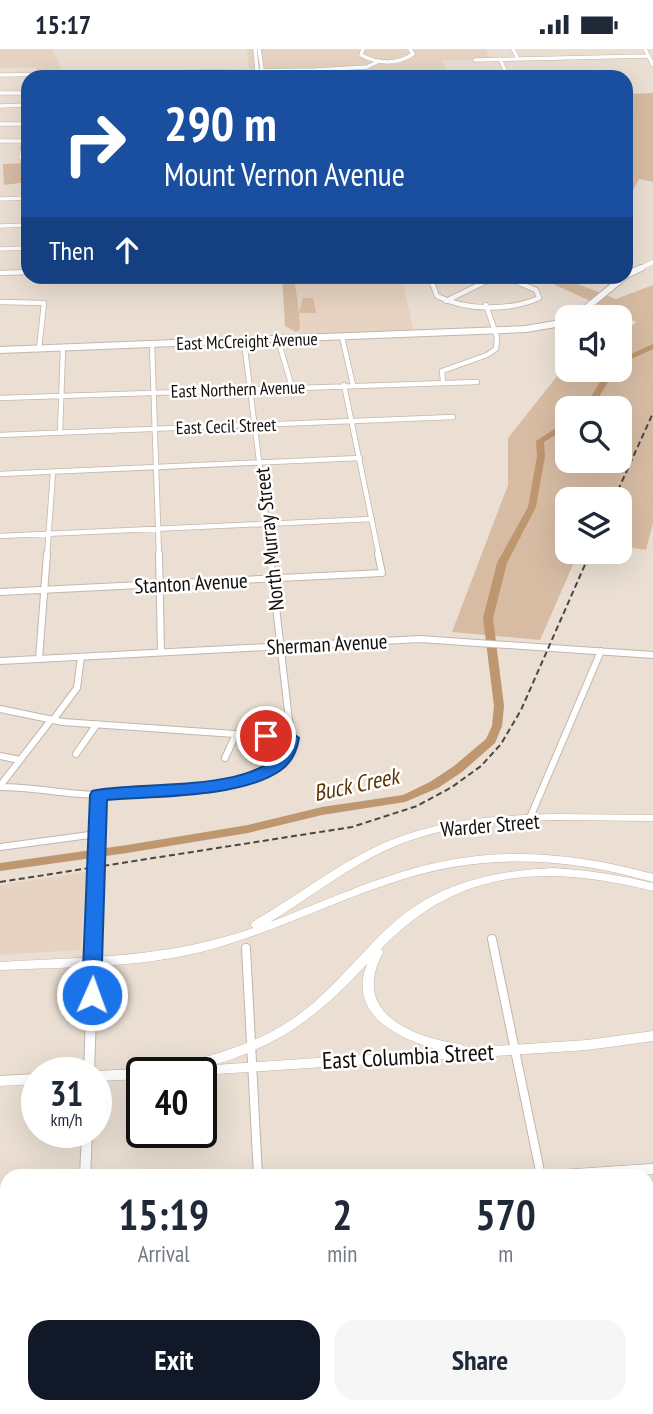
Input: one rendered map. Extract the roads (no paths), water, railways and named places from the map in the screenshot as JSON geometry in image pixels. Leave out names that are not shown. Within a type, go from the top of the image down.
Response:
[{"type":"main road","name":"Warder Street","points":[[230,939],[370,855],[400,840],[448,827],[529,820],[653,818]]},
{"type":"main road","points":[[0,966],[175,954],[230,939],[403,875],[466,860],[546,858],[653,878]]},
{"type":"main road","points":[[217,1057],[252,1047],[279,1034],[309,1013],[407,918],[432,901],[463,887],[533,872],[572,871],[609,876],[653,887]]},
{"type":"main road","points":[[384,941],[373,959],[368,988],[375,1007],[386,1021],[403,1034],[423,1042],[492,1051]]},
{"type":"main road","name":"East Columbia Street","points":[[217,1069],[610,1044],[653,1036]]},
{"type":"main road","points":[[0,1081],[21,1080]]},
{"type":"street","points":[[257,49],[260,69]]},
{"type":"street","points":[[363,49],[361,54],[379,61],[405,59],[413,54],[410,49]]},
{"type":"street","points":[[513,49],[518,59]]},
{"type":"street","points":[[645,49],[653,65]]},
{"type":"street","points":[[475,60],[648,56]]},
{"type":"street","points":[[500,59],[505,70]]},
{"type":"street","points":[[217,70],[322,70],[367,67],[379,61]]},
{"type":"street","points":[[0,75],[21,75]]},
{"type":"street","points":[[0,93],[21,93]]},
{"type":"street","points":[[0,106],[21,105]]},
{"type":"street","points":[[0,124],[21,124]]},
{"type":"street","points":[[0,141],[21,141]]},
{"type":"street","points":[[0,199],[21,198]]},
{"type":"street","points":[[0,226],[21,225]]},
{"type":"street","points":[[0,249],[21,248]]},
{"type":"street","points":[[633,272],[653,263]]},
{"type":"street","points":[[1,274],[21,273]]},
{"type":"street","points":[[432,284],[435,293],[446,301],[461,305],[524,303],[538,298],[536,290],[522,284]]},
{"type":"street","points":[[446,301],[481,284]]},
{"type":"street","points":[[590,305],[615,284]]},
{"type":"street","points":[[0,302],[44,303],[39,349]]},
{"type":"street","points":[[443,381],[442,371],[494,351],[498,342],[486,305]]},
{"type":"street","name":"East McCreight Avenue","points":[[0,350],[494,331],[536,329],[555,325]]},
{"type":"street","points":[[342,337],[353,385]]},
{"type":"street","points":[[278,340],[292,387]]},
{"type":"street","name":"North Murray Street","points":[[244,341],[261,462],[291,738]]},
{"type":"street","points":[[152,345],[158,467],[161,652]]},
{"type":"street","points":[[60,433],[63,348]]},
{"type":"street","name":"East Northern Avenue","points":[[0,398],[477,381]]},
{"type":"street","points":[[0,536],[372,519],[344,385]]},
{"type":"street","name":"East Cecil Street","points":[[0,435],[453,417]]},
{"type":"street","points":[[0,474],[360,458]]},
{"type":"street","points":[[39,659],[53,472]]},
{"type":"street","name":"Stanton Avenue","points":[[0,592],[382,573],[372,519]]},
{"type":"street","name":"Sherman Avenue","points":[[0,661],[410,639],[653,655]]},
{"type":"street","points":[[529,820],[601,651]]},
{"type":"street","points":[[0,787],[77,688],[80,657]]},
{"type":"street","points":[[0,709],[52,720],[97,725],[291,738],[289,751],[271,769],[244,781],[98,795],[28,787],[0,787]]},
{"type":"street","points":[[76,754],[97,725]]},
{"type":"street","points":[[225,758],[236,734]]},
{"type":"street","points":[[0,756],[20,760]]},
{"type":"street","points":[[90,1057],[98,795]]},
{"type":"street","points":[[0,846],[97,836]]},
{"type":"street","points":[[492,939],[541,1169]]},
{"type":"street","points":[[246,949],[258,1169]]},
{"type":"street","points":[[85,1169],[86,1148]]},
{"type":"waterway","name":"Buck Creek","points":[[632,356],[653,346]]},
{"type":"waterway","name":"Buck Creek","points":[[595,396],[604,382]]},
{"type":"waterway","name":"Buck Creek","points":[[0,867],[248,829],[322,811],[405,798],[434,785],[458,769],[491,741],[497,726],[499,706],[488,618],[502,563],[532,507],[541,456],[540,441],[555,432]]},
{"type":"railway","points":[[619,487],[653,413]]},
{"type":"railway","points":[[0,882],[352,827],[417,806],[452,787],[481,766],[501,744],[521,710],[585,564]]}]
